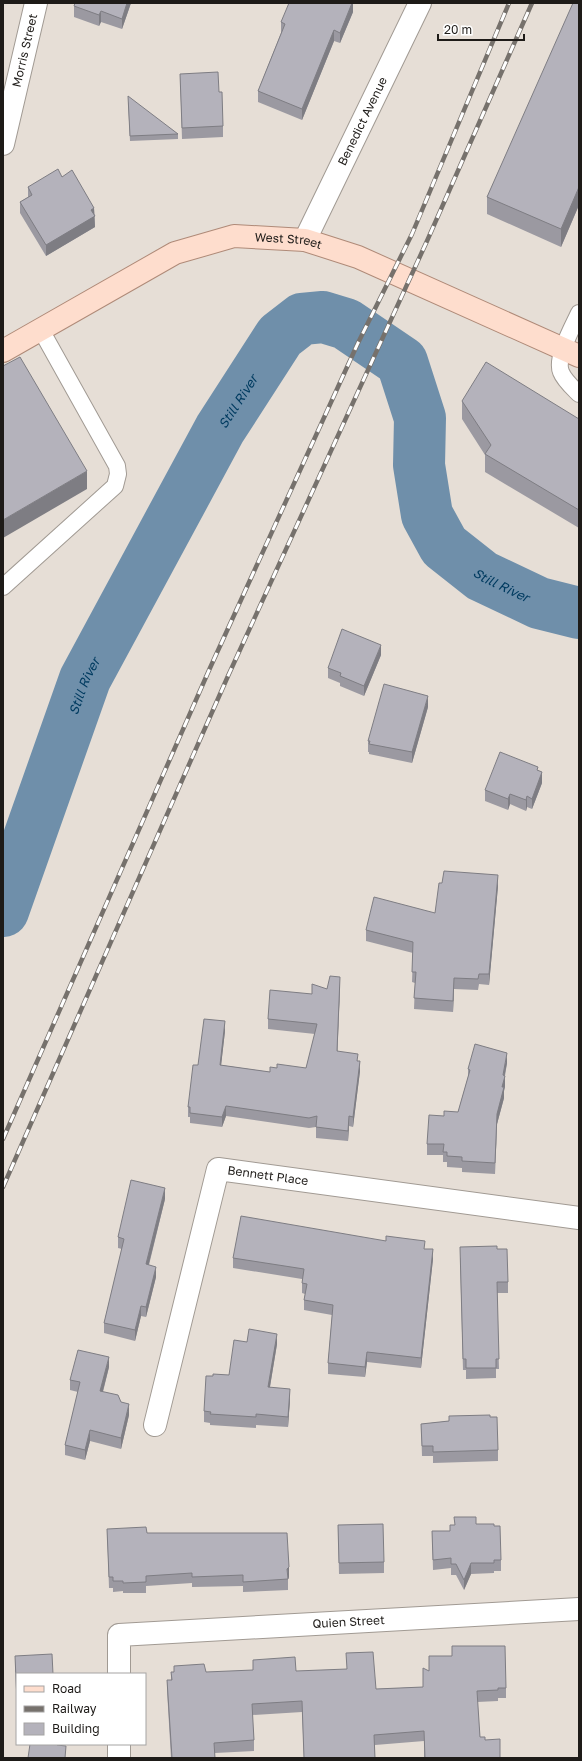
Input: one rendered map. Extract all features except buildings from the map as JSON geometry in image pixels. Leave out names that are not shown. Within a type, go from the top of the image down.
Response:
[{"type":"main road","name":"West Street","points":[[3,351],[175,253],[234,236],[305,240],[358,257],[571,353]]},
{"type":"street","name":"Morris Street","points":[[3,144],[36,3]]},
{"type":"street","name":"Benedict Avenue","points":[[305,240],[420,3]]},
{"type":"street","name":"Bennett Place","points":[[155,1425],[218,1169],[579,1218]]},
{"type":"street","name":"Quien Street","points":[[119,1673],[119,1635],[579,1609]]},
{"type":"street","points":[[119,1745],[119,1758]]},
{"type":"lane","points":[[579,313],[571,353],[559,366],[561,374],[579,394]]},
{"type":"lane","points":[[3,587],[115,486],[118,474],[118,466],[41,330]]},
{"type":"waterway","name":"Still River","points":[[3,911],[85,679],[220,429],[280,336],[302,319],[323,317],[346,324],[402,362],[420,418],[419,465],[427,515],[444,546],[482,576],[539,603],[579,613]]},
{"type":"railway","points":[[3,1139],[210,668],[358,343],[412,234],[509,3]]},
{"type":"railway","points":[[3,1187],[228,676],[427,241],[532,3]]}]
